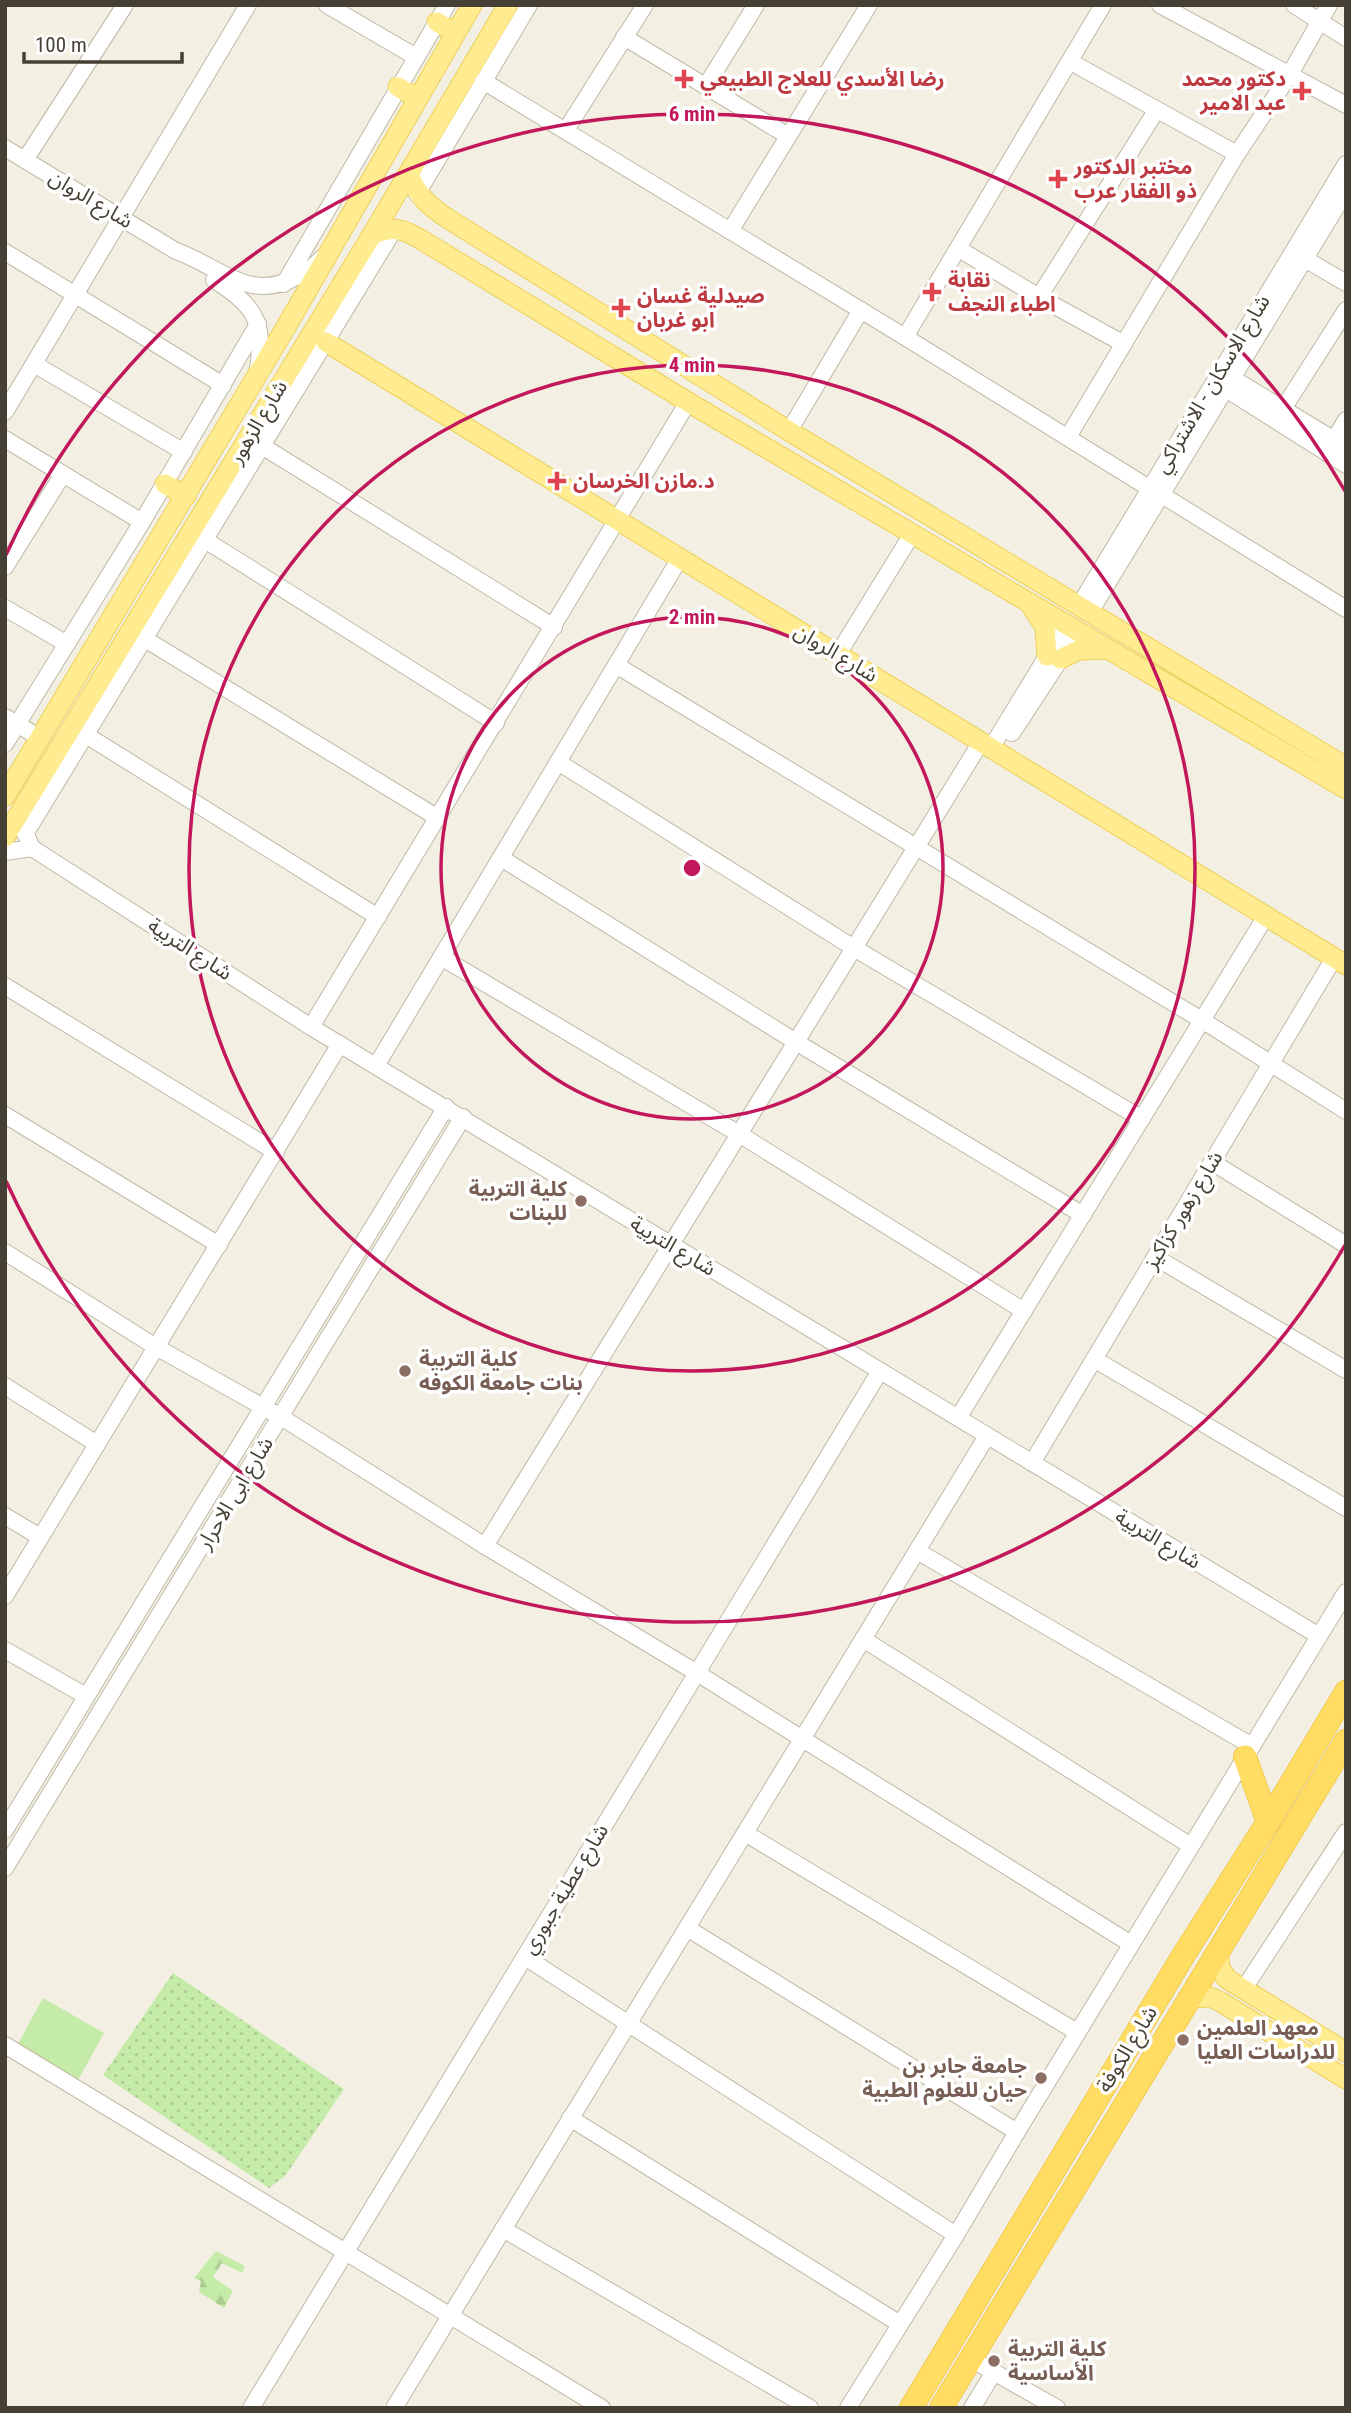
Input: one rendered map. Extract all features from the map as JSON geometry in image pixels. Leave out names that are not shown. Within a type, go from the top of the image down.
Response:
[{"type":"highway","name":"شارع الكوفة","points":[[911,2408],[1346,1692]]},
{"type":"highway","name":"شارع الكوفة","points":[[941,2408],[1346,1741]]},
{"type":"highway","points":[[1249,1752],[1268,1822]]},
{"type":"highway","points":[[1160,1995],[1170,1988],[1176,1988],[1182,1991],[1188,2000]]},
{"type":"main road","name":"شارع الزهور","points":[[5,796],[258,375],[471,5]]},
{"type":"main road","name":"شارع الزهور","points":[[17,844],[20,813],[124,641],[279,403],[372,235],[508,5]]},
{"type":"main road","points":[[437,22],[455,33]]},
{"type":"main road","points":[[398,87],[417,98]]},
{"type":"main road","points":[[409,174],[417,194],[427,205],[490,245],[789,432],[1346,767]]},
{"type":"main road","points":[[372,235],[385,229],[396,228],[417,237],[688,402],[1346,789]]},
{"type":"main road","points":[[475,271],[490,245]]},
{"type":"main road","name":"شارع الروان","points":[[326,342],[1340,961]]},
{"type":"main road","points":[[165,484],[186,495]]},
{"type":"main road","points":[[979,574],[991,554]]},
{"type":"main road","points":[[1029,604],[1045,627],[1048,646],[1054,657],[1089,648],[1109,649]]},
{"type":"main road","points":[[104,632],[112,641],[124,641]]},
{"type":"main road","points":[[86,663],[98,662],[106,671]]},
{"type":"main road","points":[[1218,1950],[1220,1968],[1227,1979],[1346,2052]]},
{"type":"main road","points":[[1232,2009],[1243,1990]]},
{"type":"main road","points":[[1188,2000],[1199,1996],[1210,1997],[1346,2079]]},
{"type":"street","points":[[25,160],[125,5]]},
{"type":"street","points":[[5,412],[248,5]]},
{"type":"street","points":[[327,5],[416,57]]},
{"type":"street","points":[[284,284],[447,5]]},
{"type":"street","points":[[417,194],[529,5]]},
{"type":"street","points":[[566,131],[645,5]]},
{"type":"street","points":[[706,86],[756,5]]},
{"type":"street","points":[[730,231],[869,5]]},
{"type":"street","points":[[905,337],[1103,5]]},
{"type":"street","points":[[1160,5],[1346,105]]},
{"type":"street","points":[[1294,5],[1346,38]]},
{"type":"street","points":[[1068,437],[1237,154],[1290,74],[1329,5]]},
{"type":"street","points":[[624,37],[788,135]]},
{"type":"street","points":[[1071,62],[1237,154]]},
{"type":"street","points":[[483,81],[862,310],[1346,609]]},
{"type":"street","points":[[1039,297],[1156,111]]},
{"type":"street","name":"شارع الروان","points":[[5,148],[176,251],[243,284],[264,287],[284,284]]},
{"type":"street","name":"شارع الاسكان - الاشتراكي","points":[[1084,609],[1192,431],[1346,164]]},
{"type":"street","name":"شارع الاسكان - الاشتراكي","points":[[1192,431],[1229,383],[1346,191]]},
{"type":"street","points":[[5,867],[262,446],[279,403],[326,342],[396,228]]},
{"type":"street","points":[[959,249],[1124,344]]},
{"type":"street","name":"شارع الروان","points":[[176,251],[198,271],[242,299],[258,324]]},
{"type":"street","points":[[284,284],[306,272],[328,251]]},
{"type":"street","points":[[5,252],[223,385]]},
{"type":"street","points":[[1305,259],[1346,283]]},
{"type":"street","points":[[789,432],[862,310]]},
{"type":"street","points":[[1283,409],[1346,310]]},
{"type":"street","points":[[258,324],[262,348],[258,375]]},
{"type":"street","points":[[5,744],[11,721],[67,644],[165,484],[258,324]]},
{"type":"street","points":[[34,364],[184,452]]},
{"type":"street","points":[[1229,383],[1283,409],[1340,444],[1346,420]]},
{"type":"street","points":[[1229,383],[1346,465]]},
{"type":"street","points":[[311,1027],[688,402]]},
{"type":"street","points":[[5,439],[142,522]]},
{"type":"street","points":[[262,446],[554,627]]},
{"type":"street","points":[[5,567],[62,474]]},
{"type":"street","points":[[838,654],[912,534]]},
{"type":"street","points":[[205,540],[495,723]]},
{"type":"street","points":[[376,1066],[680,558]]},
{"type":"street","points":[[5,608],[67,644]]},
{"type":"street","points":[[485,1546],[916,847],[1072,629]]},
{"type":"street","points":[[145,639],[438,818]]},
{"type":"street","points":[[616,665],[1346,1111]]},
{"type":"street","points":[[11,721],[40,738]]},
{"type":"street","points":[[86,735],[378,917]]},
{"type":"street","points":[[558,762],[854,948],[1142,1119]]},
{"type":"street","name":"شارع التربية","points":[[17,844],[311,1027],[1319,1636]]},
{"type":"street","points":[[501,858],[796,1042],[1083,1215]]},
{"type":"street","points":[[958,1418],[1266,916]]},
{"type":"street","points":[[441,957],[739,1135],[1024,1311]]},
{"type":"street","name":"شارع زهور كزاكيز","points":[[1032,1463],[1212,1162],[1340,961]]},
{"type":"street","points":[[5,986],[276,1152]]},
{"type":"street","points":[[5,1596],[340,1044]]},
{"type":"street","name":"شارع ابی الاحرار","points":[[5,1829],[446,1107]]},
{"type":"street","points":[[5,1115],[219,1245]]},
{"type":"street","name":"شارع ابی الاحرار","points":[[5,1868],[463,1117]]},
{"type":"street","points":[[1212,1162],[1346,1245]]},
{"type":"street","points":[[5,1252],[156,1347],[263,1407],[485,1546],[697,1673],[1132,1944]]},
{"type":"street","points":[[1155,1257],[1346,1370]]},
{"type":"street","points":[[1094,1359],[1346,1507]]},
{"type":"street","name":"شارع عطية جبوري","points":[[251,2408],[880,1371]]},
{"type":"street","points":[[5,1386],[97,1444]]},
{"type":"street","points":[[394,2408],[987,1436]]},
{"type":"street","points":[[5,1516],[40,1537]]},
{"type":"street","points":[[917,1551],[1249,1752]]},
{"type":"street","points":[[848,2408],[1346,1592]]},
{"type":"street","points":[[863,1639],[1191,1846]]},
{"type":"street","points":[[5,1650],[86,1696]]},
{"type":"street","points":[[1243,1990],[1346,1832]]},
{"type":"street","points":[[745,1833],[1077,2032]]},
{"type":"street","points":[[687,1928],[1017,2132]]},
{"type":"street","points":[[524,1957],[956,2235]]},
{"type":"street","points":[[5,2046],[602,2408]]},
{"type":"street","points":[[570,2118],[900,2324]]},
{"type":"street","points":[[503,2229],[810,2408]]},
{"type":"street","points":[[971,2359],[1057,2408]]},
{"type":"street","points":[[972,2408],[994,2372]]},
{"type":"green space","points":[[173,1973],[344,2089],[285,2176],[269,2188],[103,2075]]},
{"type":"green space","points":[[43,1998],[104,2033],[78,2080],[18,2044]]},
{"type":"green space","points":[[216,2251],[245,2266],[242,2273],[222,2263],[213,2277],[233,2291],[224,2308],[199,2292],[201,2281],[194,2278]]},
{"type":"place","name":"رضا الأسدي للعلاج الطبيعي","points":[[684,79]]},
{"type":"place","name":"دكتور محمد عبد الامير","points":[[1302,91]]},
{"type":"place","name":"مختبر الدكتور ذو الفقار عرب","points":[[1058,179]]},
{"type":"place","name":"نقابة اطباء النجف","points":[[932,292]]},
{"type":"place","name":"صيدلية غسان ابو غربان","points":[[621,308]]},
{"type":"place","name":"د.مازن الخرسان","points":[[557,481]]},
{"type":"place","name":"كلية التربية للبنات","points":[[581,1201]]},
{"type":"place","name":"كلية التربية بنات جامعة الكوفه","points":[[405,1371]]},
{"type":"place","name":"معهد العلمين للدراسات العليا","points":[[1183,2040]]},
{"type":"place","name":"جامعة جابر بن حيان للعلوم الطبية","points":[[1041,2078]]},
{"type":"place","name":"كلية التربية الأساسية","points":[[994,2361]]}]
